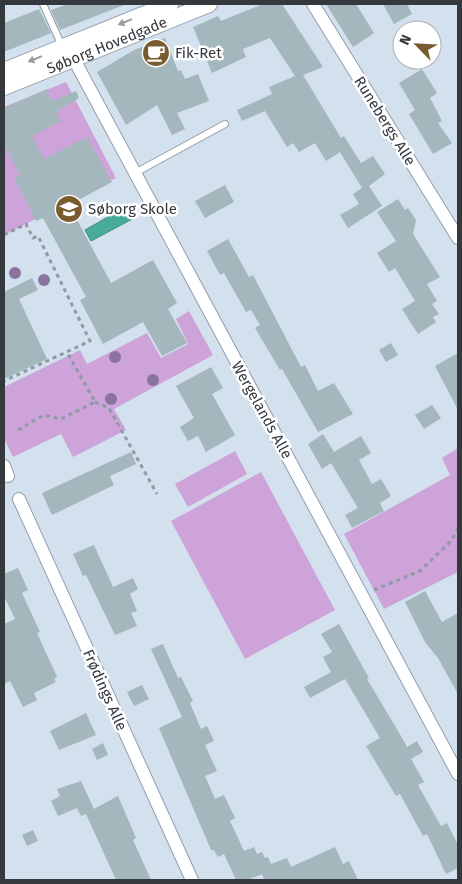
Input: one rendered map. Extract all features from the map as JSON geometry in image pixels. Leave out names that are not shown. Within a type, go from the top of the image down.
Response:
[{"type":"street","name":"Søborg Hovedgade","points":[[4,87],[67,51],[170,4]]},
{"type":"street","name":"Søborg Hovedgade","points":[[4,71],[209,4]]},
{"type":"street","name":"Runebergs Alle","points":[[313,4],[458,238]]},
{"type":"street","name":"Wergelands Alle","points":[[67,51],[458,774]]},
{"type":"street","name":"Frødings Alle","points":[[19,499],[192,880]]},
{"type":"lane","points":[[43,4],[67,51]]},
{"type":"lane","points":[[134,174],[225,124]]},
{"type":"path","points":[[4,235],[26,224],[34,238],[38,236],[90,341],[4,381]]},
{"type":"path","points":[[67,352],[95,402],[109,408],[157,494]]},
{"type":"path","points":[[18,430],[44,415],[61,419],[95,402]]},
{"type":"path","points":[[362,594],[420,571],[451,541],[458,529]]},
{"type":"shaded area","points":[[66,82],[116,178],[4,235],[4,107]]},
{"type":"shaded area","points":[[129,205],[136,217],[91,241],[85,230]]},
{"type":"shaded area","points":[[189,311],[213,355],[114,409],[126,430],[73,457],[61,434],[13,457],[4,438],[4,387],[80,350],[87,364],[147,333],[161,358],[188,344],[176,319]]},
{"type":"shaded area","points":[[458,448],[458,572],[384,609],[344,534],[450,475],[442,458]]},
{"type":"shaded area","points":[[235,451],[247,474],[188,507],[175,484]]},
{"type":"shaded area","points":[[261,472],[335,610],[245,659],[171,521]]},
{"type":"building","points":[[68,4],[124,5],[60,30],[51,10]]},
{"type":"building","points":[[263,4],[282,4],[323,67],[303,75],[341,138],[344,136],[361,163],[373,156],[385,174],[369,186],[382,206],[348,228],[340,215],[359,204],[353,194],[362,188],[340,152],[326,161],[315,143],[299,152],[293,143],[287,147],[265,111],[242,121],[237,110],[272,94],[269,87],[295,76],[270,38],[243,49],[246,57],[212,73],[193,27],[218,16],[221,21]]},
{"type":"building","points":[[326,4],[356,4],[374,33],[353,47]]},
{"type":"building","points":[[383,4],[407,4],[412,14],[401,20],[392,20]]},
{"type":"building","points":[[39,9],[51,33],[4,52],[4,23]]},
{"type":"building","points":[[165,38],[178,71],[181,70],[185,79],[198,74],[209,101],[177,113],[185,129],[172,135],[157,105],[126,125],[97,72],[134,50]]},
{"type":"building","points":[[423,70],[437,93],[430,98],[442,121],[438,123],[452,143],[433,154],[409,114],[415,110],[399,83]]},
{"type":"building","points":[[47,89],[52,101],[76,91],[79,98],[56,112],[61,121],[32,136],[44,159],[87,137],[112,182],[69,205],[111,283],[153,260],[177,303],[168,309],[187,343],[162,356],[143,322],[103,344],[80,300],[86,297],[43,218],[36,221],[14,178],[20,175],[4,144],[4,108]]},
{"type":"building","points":[[225,185],[234,202],[205,218],[195,201]]},
{"type":"building","points":[[398,199],[405,210],[408,208],[416,220],[413,234],[440,277],[427,284],[437,301],[432,304],[439,314],[433,317],[436,322],[418,334],[402,309],[415,301],[395,268],[389,272],[377,253],[396,241],[377,212]]},
{"type":"building","points":[[228,239],[249,277],[253,275],[301,367],[305,365],[318,391],[334,383],[353,414],[318,432],[282,369],[280,370],[255,328],[260,325],[251,310],[246,312],[224,273],[220,275],[207,251]]},
{"type":"building","points":[[32,278],[38,290],[19,299],[47,359],[4,379],[4,292]]},
{"type":"building","points":[[391,343],[398,355],[386,362],[379,350]]},
{"type":"building","points":[[458,353],[458,410],[435,366]]},
{"type":"building","points":[[211,367],[223,388],[212,394],[235,435],[206,452],[198,436],[188,441],[180,427],[194,418],[176,386]]},
{"type":"building","points":[[432,405],[441,418],[424,429],[415,415]]},
{"type":"building","points":[[323,434],[334,452],[361,436],[371,453],[359,460],[372,484],[381,479],[391,496],[380,503],[384,511],[352,528],[345,515],[358,508],[331,463],[322,469],[308,444]]},
{"type":"building","points":[[131,452],[136,464],[110,476],[114,485],[52,515],[42,493]]},
{"type":"building","points":[[94,545],[113,587],[133,578],[138,589],[130,594],[137,611],[131,613],[137,626],[115,635],[86,575],[83,576],[73,554]]},
{"type":"building","points":[[18,568],[28,590],[22,593],[40,632],[37,633],[57,677],[54,679],[56,682],[34,693],[37,700],[23,707],[10,681],[4,684],[4,624],[15,619],[4,596],[4,574]]},
{"type":"building","points":[[425,591],[442,622],[458,613],[458,694],[438,658],[425,642],[405,602]]},
{"type":"building","points":[[339,624],[369,678],[367,679],[407,747],[417,741],[423,752],[411,759],[424,782],[418,785],[441,826],[447,823],[458,845],[458,868],[446,874],[427,834],[423,836],[400,794],[396,796],[366,746],[380,738],[345,679],[310,698],[304,687],[331,672],[323,657],[332,652],[321,634]]},
{"type":"building","points":[[163,644],[178,678],[181,677],[193,701],[190,703],[201,729],[207,726],[214,741],[205,745],[217,771],[205,776],[215,799],[224,795],[235,818],[230,821],[244,851],[254,847],[257,854],[262,852],[265,858],[268,857],[271,864],[287,858],[291,867],[335,847],[343,864],[349,861],[358,880],[262,880],[264,879],[262,874],[248,880],[236,880],[224,854],[218,857],[214,850],[211,850],[159,728],[182,717],[151,649]]},
{"type":"building","points":[[142,685],[149,699],[134,706],[127,692]]},
{"type":"building","points":[[86,713],[96,735],[59,750],[50,731]]},
{"type":"building","points":[[103,743],[108,755],[97,760],[92,749]]},
{"type":"building","points":[[81,781],[94,809],[118,796],[136,838],[133,840],[151,880],[116,880],[86,814],[81,816],[77,808],[58,816],[51,801],[60,796],[57,789]]},
{"type":"building","points":[[33,830],[38,841],[27,846],[22,835]]},
{"type":"place","name":"Fik-Ret","points":[[156,53]]},
{"type":"place","name":"Søborg Skole","points":[[69,209]]}]
